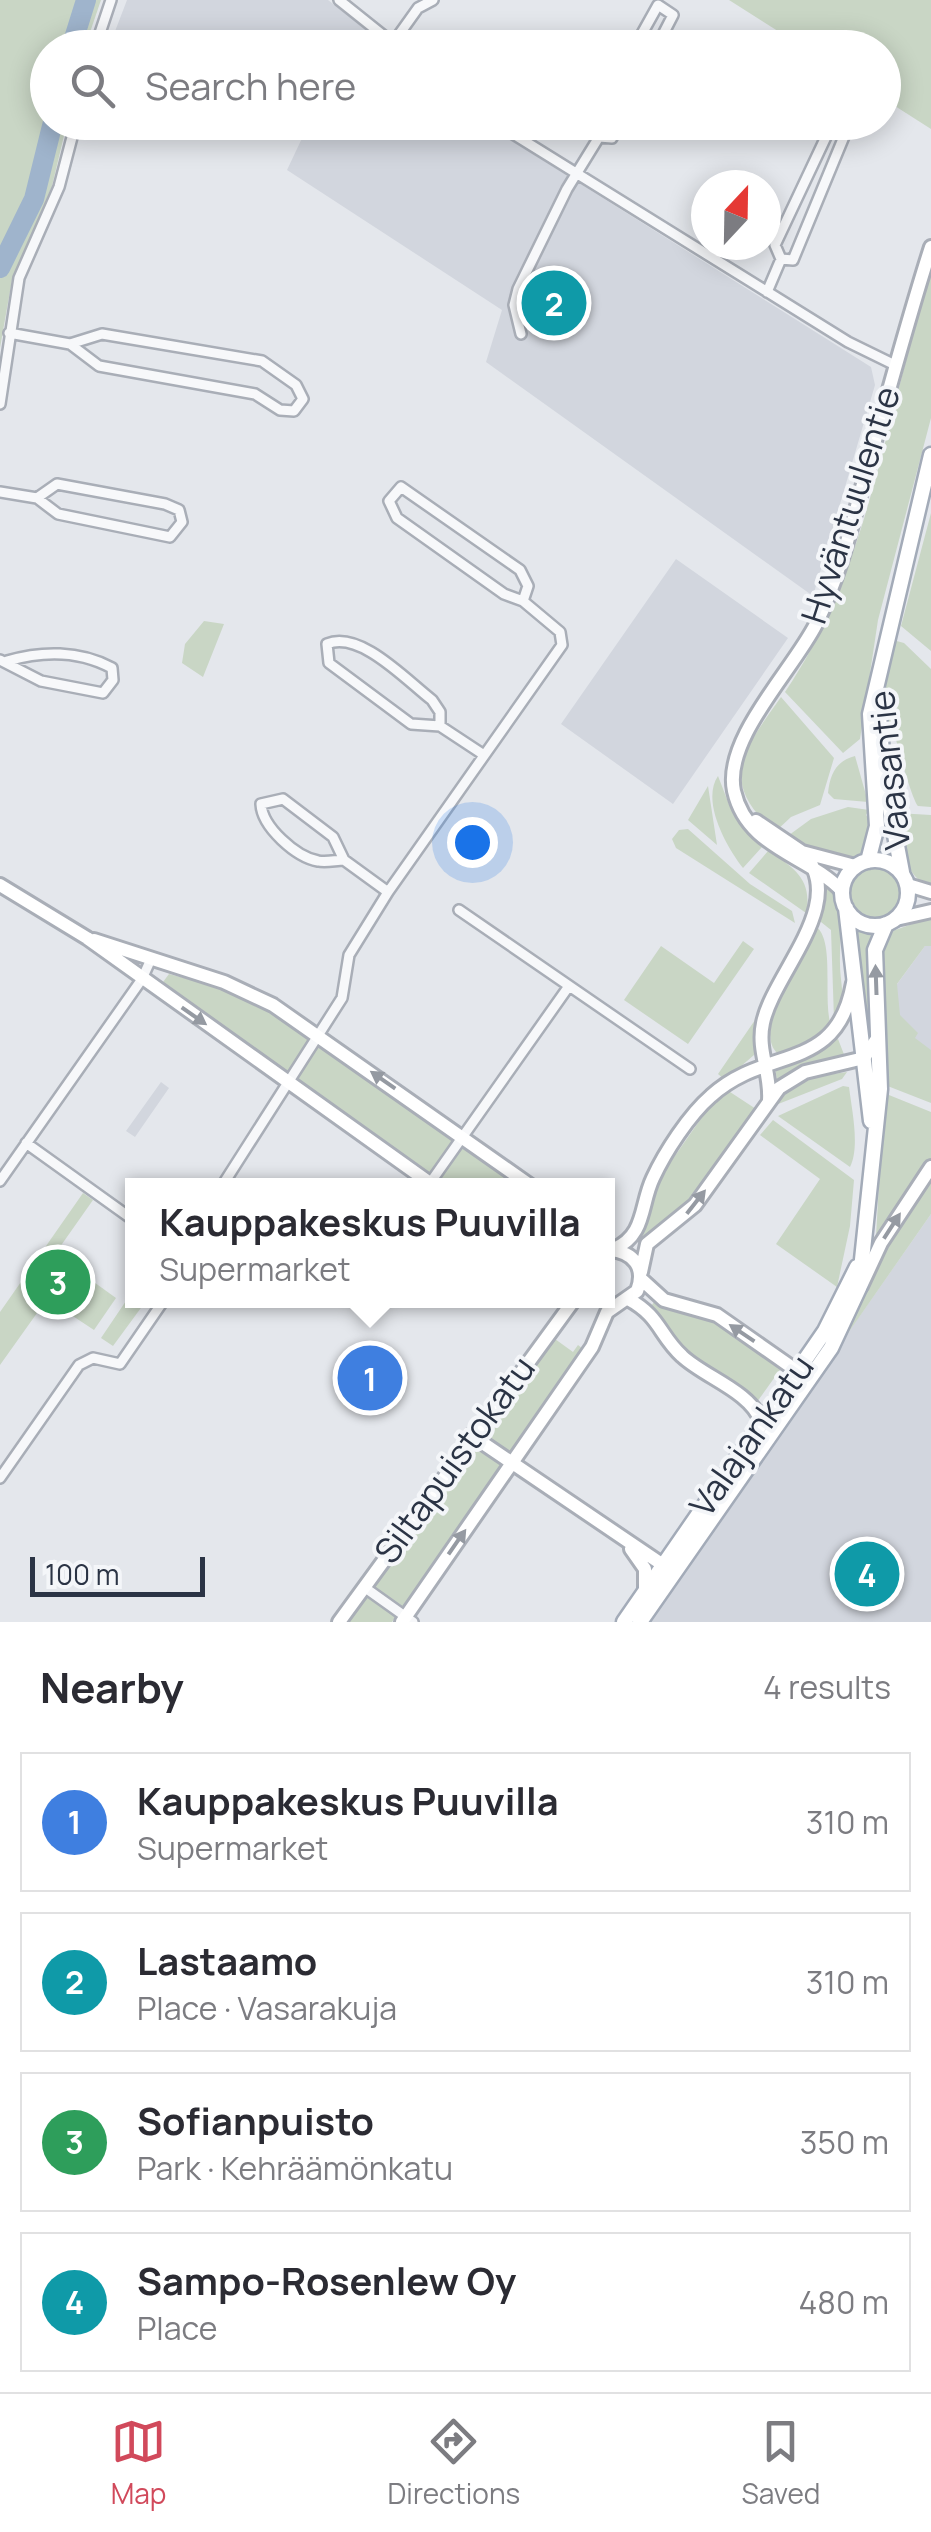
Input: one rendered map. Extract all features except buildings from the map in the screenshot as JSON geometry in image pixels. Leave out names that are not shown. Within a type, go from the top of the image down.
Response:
[{"type":"main road","name":"Vaasantie","points":[[861,864],[877,826],[870,714],[931,455]]},
{"type":"main road","name":"Vaasantie","points":[[880,666],[884,776],[905,879]]},
{"type":"main road","points":[[886,862],[905,879],[907,903],[891,922],[863,924],[846,908],[842,890],[861,864],[886,862]]},
{"type":"main road","name":"Valajankatu","points":[[846,908],[874,1146]]},
{"type":"main road","name":"Valajankatu","points":[[624,1622],[653,1593],[795,1400],[830,1348],[859,1288],[880,1089],[874,950],[891,922]]},
{"type":"main road","name":"Valajankatu","points":[[640,1622],[663,1565],[847,1292],[866,1242]]},
{"type":"street","points":[[102,30],[111,0]]},
{"type":"street","points":[[339,0],[377,30]]},
{"type":"street","points":[[404,30],[417,4],[433,0]]},
{"type":"street","points":[[644,30],[658,5],[673,15],[665,30]]},
{"type":"street","points":[[0,404],[19,278],[59,187],[71,140]]},
{"type":"street","points":[[523,140],[766,292],[895,365]]},
{"type":"street","points":[[521,334],[514,306],[518,289],[567,188],[580,175],[598,140]]},
{"type":"street","points":[[781,232],[825,140]]},
{"type":"street","points":[[781,259],[793,260],[843,140]]},
{"type":"street","name":"Hyväntuulentie","points":[[861,864],[798,857],[740,806],[733,774],[736,756],[824,609],[931,247]]},
{"type":"street","points":[[766,292],[781,260]]},
{"type":"street","points":[[9,333],[70,344],[99,366],[254,394],[280,410],[294,412],[303,399],[296,386],[262,361],[102,334],[70,344]]},
{"type":"street","points":[[0,492],[37,498],[58,514],[170,537],[182,522],[178,510],[166,504],[58,484],[37,498]]},
{"type":"street","points":[[227,1178],[342,998],[349,955],[388,892],[562,645],[560,632],[523,600],[504,594],[397,518],[389,501],[401,487],[520,570],[528,586],[523,600]]},
{"type":"street","points":[[440,726],[440,712],[432,700],[356,644],[340,639],[327,644],[328,663],[411,724],[440,726],[484,754]]},
{"type":"street","points":[[42,651],[101,662],[112,668],[114,680],[103,693],[88,692],[41,681],[4,660],[42,651]]},
{"type":"street","points":[[344,860],[316,861],[278,836],[262,816],[261,804],[283,799],[314,820],[333,838],[344,860],[388,892]]},
{"type":"street","points":[[798,857],[842,890]]},
{"type":"street","points":[[798,857],[812,888],[814,906]]},
{"type":"street","points":[[769,1100],[761,1046],[765,1015],[814,906],[817,872]]},
{"type":"street","points":[[905,879],[931,892]]},
{"type":"street","points":[[0,885],[87,938],[423,1178]]},
{"type":"street","points":[[459,910],[690,1069]]},
{"type":"street","points":[[891,922],[931,911]]},
{"type":"street","points":[[87,938],[240,988],[320,1036],[521,1178]]},
{"type":"street","points":[[0,1181],[142,979],[151,959]]},
{"type":"street","points":[[615,1247],[635,1235],[653,1176],[703,1104],[725,1085],[824,1042],[837,1032],[848,1009],[853,981]]},
{"type":"street","points":[[436,1178],[569,986]]},
{"type":"street","points":[[641,1277],[646,1244],[695,1205],[769,1100],[792,1078],[864,1058],[878,1038]]},
{"type":"street","points":[[26,1144],[125,1213]]},
{"type":"street","points":[[859,1288],[880,1242],[931,1167]]},
{"type":"street","points":[[615,1252],[629,1255],[641,1277],[664,1300],[716,1315],[797,1370],[795,1400]]},
{"type":"street","name":"Siltapuistokatu","points":[[615,1307],[626,1300],[641,1277]]},
{"type":"street","points":[[615,1300],[626,1300],[654,1316],[680,1355],[744,1400],[761,1421]]},
{"type":"street","points":[[0,1478],[79,1365],[93,1358],[120,1364],[158,1308]]},
{"type":"street","name":"Siltapuistokatu","points":[[339,1622],[568,1308]]},
{"type":"street","name":"Siltapuistokatu","points":[[407,1620],[592,1348],[608,1312],[614,1308]]},
{"type":"street","points":[[472,1435],[663,1565]]},
{"type":"street","points":[[622,1540],[645,1569],[653,1593]]},
{"type":"street","points":[[364,1587],[407,1620]]},
{"type":"shaded area","points":[[127,0],[328,0],[367,30],[116,30]]},
{"type":"shaded area","points":[[301,140],[511,140],[691,254],[691,260],[701,260],[871,367],[875,385],[813,596],[486,362],[502,310],[287,170]]},
{"type":"shaded area","points":[[676,559],[788,638],[673,804],[561,724]]},
{"type":"shaded area","points":[[925,946],[931,946],[931,1090],[900,1068],[892,991]]},
{"type":"shaded area","points":[[161,1082],[169,1088],[135,1137],[126,1131]]},
{"type":"shaded area","points":[[931,1214],[931,1622],[646,1622]]},
{"type":"green space","points":[[0,0],[101,0],[91,30],[30,30],[30,140],[63,140],[52,186],[12,280],[0,348]]},
{"type":"green space","points":[[729,0],[931,0],[931,129],[901,110],[901,30],[776,30]]},
{"type":"green space","points":[[931,272],[931,418],[878,620],[860,739],[843,753],[785,692],[814,644],[857,542]]},
{"type":"green space","points":[[931,513],[931,651],[901,626]]},
{"type":"green space","points":[[204,621],[224,624],[203,677],[182,663],[185,644]]},
{"type":"green space","points":[[893,640],[904,643],[931,669],[931,807],[918,806],[915,801],[893,724],[889,724],[885,685]]},
{"type":"green space","points":[[781,697],[834,758],[820,805],[791,817],[775,832],[746,797],[741,781],[747,750]]},
{"type":"green space","points":[[855,756],[868,802],[834,799],[828,793],[832,774],[843,761]]},
{"type":"green space","points":[[718,776],[730,807],[762,847],[743,868],[723,836],[714,810],[713,786]]},
{"type":"green space","points":[[708,786],[717,845],[688,820]]},
{"type":"green space","points":[[848,807],[869,810],[866,815],[872,826],[863,850],[855,857],[833,858],[785,838],[811,819]]},
{"type":"green space","points":[[897,813],[931,815],[931,888],[915,876],[904,859],[899,838],[902,818]]},
{"type":"green space","points":[[688,829],[750,884],[792,911],[795,923],[676,848],[672,839],[679,830]]},
{"type":"green space","points":[[768,851],[804,883],[806,913],[749,873]]},
{"type":"green space","points":[[875,867],[893,875],[901,893],[893,911],[875,919],[857,911],[849,893],[857,875]]},
{"type":"green space","points":[[821,880],[830,888],[839,907],[842,999],[834,1019],[831,930],[816,918]]},
{"type":"green space","points":[[931,917],[931,946],[925,946],[897,984],[900,1015],[918,1033],[915,1038],[931,1050],[931,1103],[885,1085],[879,962],[890,932]]},
{"type":"green space","points":[[814,925],[825,943],[832,1029],[813,1041],[777,1053],[771,1042],[775,1010]]},
{"type":"green space","points":[[853,925],[873,932],[869,951],[872,1031],[866,1043]]},
{"type":"green space","points":[[743,941],[754,949],[688,1044],[624,1000],[661,946],[714,983]]},
{"type":"green space","points":[[169,974],[233,991],[271,1010],[512,1178],[436,1178],[172,994],[163,982]]},
{"type":"green space","points":[[755,1020],[754,1055],[725,1080],[718,1074]]},
{"type":"green space","points":[[838,1039],[845,1057],[801,1068],[777,1082],[775,1065]]},
{"type":"green space","points":[[847,1072],[842,1079],[768,1108],[804,1078]]},
{"type":"green space","points":[[843,1086],[849,1087],[854,1128],[850,1167],[778,1116]]},
{"type":"green space","points":[[727,1090],[756,1109],[688,1200],[644,1238],[640,1235],[656,1183],[709,1107]]},
{"type":"green space","points":[[884,1093],[931,1112],[931,1160],[876,1237]]},
{"type":"green space","points":[[773,1120],[854,1180],[850,1226],[837,1287],[776,1244],[820,1179],[760,1135]]},
{"type":"green space","points":[[931,1181],[931,1214],[837,1349],[883,1246]]},
{"type":"green space","points":[[83,1193],[93,1200],[55,1254],[116,1298],[94,1330],[47,1299],[0,1365],[0,1312]]},
{"type":"green space","points":[[655,1301],[716,1321],[782,1367],[757,1402],[689,1355],[651,1306]]},
{"type":"green space","points":[[125,1302],[125,1308],[141,1308],[113,1346],[101,1338]]},
{"type":"green space","points":[[557,1326],[562,1329],[555,1339],[573,1352],[578,1345],[583,1349],[392,1622],[349,1622]]},
{"type":"waterway","points":[[77,30],[86,0]]},
{"type":"waterway","points":[[0,268],[34,199],[49,140]]},
{"type":"place","name":"Lastaamo","points":[[554,303]]},
{"type":"place","name":"Sofianpuisto","points":[[58,1282]]},
{"type":"place","name":"Kauppakeskus Puuvilla","points":[[370,1378]]},
{"type":"place","name":"Sampo-Rosenlew Oy","points":[[867,1574]]}]
